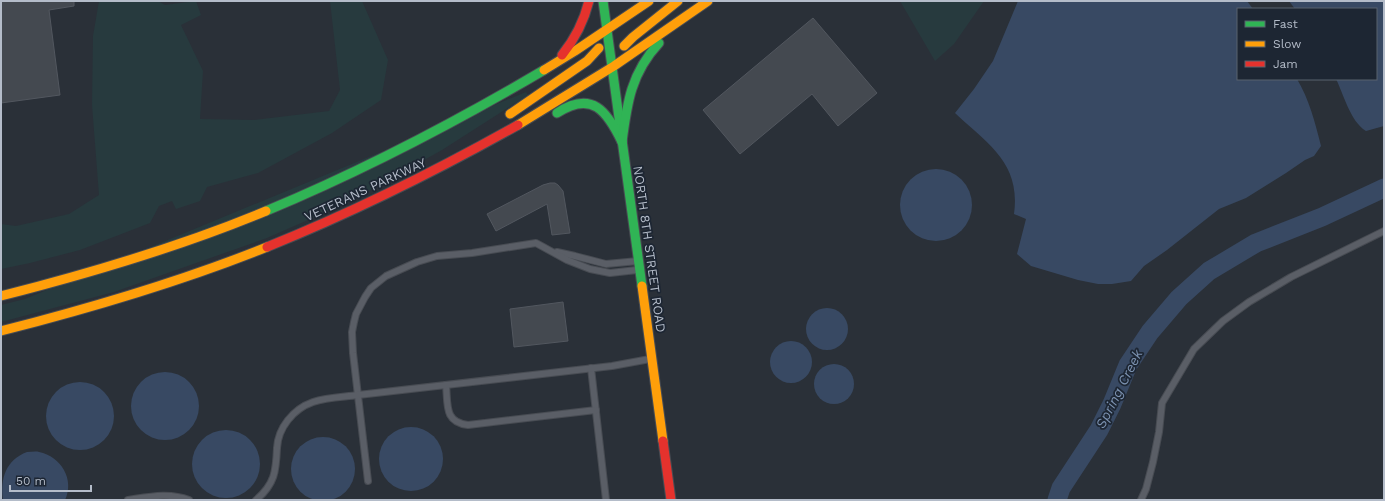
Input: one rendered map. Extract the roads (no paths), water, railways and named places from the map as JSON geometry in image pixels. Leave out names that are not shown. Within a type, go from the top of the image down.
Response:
[{"type":"main road","points":[[551,67],[576,36],[585,16],[589,1]]},
{"type":"main road","name":"NORTH 8TH STREET ROAD","points":[[604,1],[671,500]]},
{"type":"main road","name":"VETERANS PARKWAY","points":[[1,296],[150,254],[255,215],[409,146],[551,67],[649,1]]},
{"type":"main road","points":[[612,68],[619,52],[633,37],[678,1]]},
{"type":"main road","name":"VETERANS PARKWAY","points":[[1,331],[43,322],[93,308],[229,262],[334,219],[440,169],[513,128],[612,68],[708,1]]},
{"type":"main road","points":[[622,142],[627,107],[637,74],[651,51],[689,15]]},
{"type":"main road","points":[[502,119],[588,61],[601,44],[607,30]]},
{"type":"main road","points":[[549,117],[569,106],[576,104],[589,104],[597,107],[612,121],[622,142]]},
{"type":"main road","points":[[517,136],[530,129]]},
{"type":"main road","points":[[421,178],[428,165],[447,153]]},
{"type":"main road","points":[[440,169],[468,163]]},
{"type":"lane","points":[[1141,500],[1146,489],[1153,462],[1159,432],[1162,403],[1194,349],[1223,321],[1249,302],[1291,277],[1384,231]]},
{"type":"lane","points":[[368,481],[352,342],[356,314],[371,288],[386,276],[417,262],[437,256],[472,253],[536,243],[567,260],[590,269],[605,272],[639,266]]},
{"type":"lane","points":[[256,500],[266,491],[272,481],[277,460],[278,438],[282,429],[288,420],[303,407],[312,402],[358,395],[591,368],[652,359]]},
{"type":"lane","points":[[591,368],[606,500]]},
{"type":"lane","points":[[446,385],[450,415],[454,421],[460,424],[468,425],[596,410]]},
{"type":"lane","points":[[128,500],[177,496],[189,500]]},
{"type":"water","points":[[1018,1],[1247,1],[1252,8],[1237,8],[1237,80],[1298,80],[1308,103],[1321,146],[1314,156],[1305,160],[1246,198],[1219,209],[1144,266],[1131,281],[1112,284],[1098,284],[1078,280],[1031,266],[1017,254],[1026,219],[1014,214],[1015,196],[1012,181],[1007,168],[1000,156],[990,145],[955,113],[993,61]]},
{"type":"water","points":[[1289,1],[1384,1],[1384,126],[1366,131],[1360,127],[1348,107],[1336,80],[1377,80],[1377,8],[1294,8]]},
{"type":"water","points":[[936,169],[956,175],[966,185],[972,205],[966,225],[956,235],[936,241],[916,235],[906,225],[900,205],[906,185],[916,175]]},
{"type":"water","points":[[823,308],[831,308],[842,314],[848,325],[848,333],[842,344],[831,350],[823,350],[812,344],[806,333],[806,325],[812,314]]},
{"type":"water","points":[[791,341],[806,347],[812,362],[806,377],[791,383],[776,377],[770,362],[776,347]]},
{"type":"water","points":[[838,364],[845,367],[851,373],[854,384],[853,392],[845,401],[838,404],[830,404],[823,401],[815,392],[814,380],[817,373],[826,365]]},
{"type":"water","points":[[165,372],[178,374],[189,382],[197,393],[199,406],[197,419],[189,430],[178,438],[165,440],[152,438],[141,430],[133,419],[131,406],[133,393],[141,382],[152,374]]},
{"type":"water","points":[[80,382],[93,385],[104,392],[111,403],[114,416],[111,429],[104,440],[93,447],[80,450],[67,447],[56,440],[49,429],[46,416],[49,403],[56,392],[67,385]]},
{"type":"water","points":[[405,427],[417,427],[434,436],[441,447],[443,459],[441,471],[434,482],[417,491],[405,491],[393,486],[384,477],[379,465],[379,453],[384,441],[393,432]]},
{"type":"water","points":[[226,430],[239,433],[250,440],[257,451],[260,464],[257,477],[250,488],[239,495],[226,498],[213,495],[202,488],[195,477],[192,464],[195,451],[202,440],[213,433]]},
{"type":"water","points":[[317,437],[329,437],[346,446],[353,457],[355,469],[353,481],[346,492],[329,501],[317,501],[305,496],[296,487],[291,475],[291,463],[296,451],[305,442]]},
{"type":"water","points":[[27,452],[47,454],[60,464],[67,477],[68,492],[65,500],[3,500],[2,492],[4,477],[9,465],[20,455]]},
{"type":"waterway","name":"Spring Creek","points":[[1057,500],[1061,488],[1099,430],[1112,404],[1128,365],[1150,332],[1179,298],[1209,271],[1256,243],[1322,217],[1384,188]]}]
